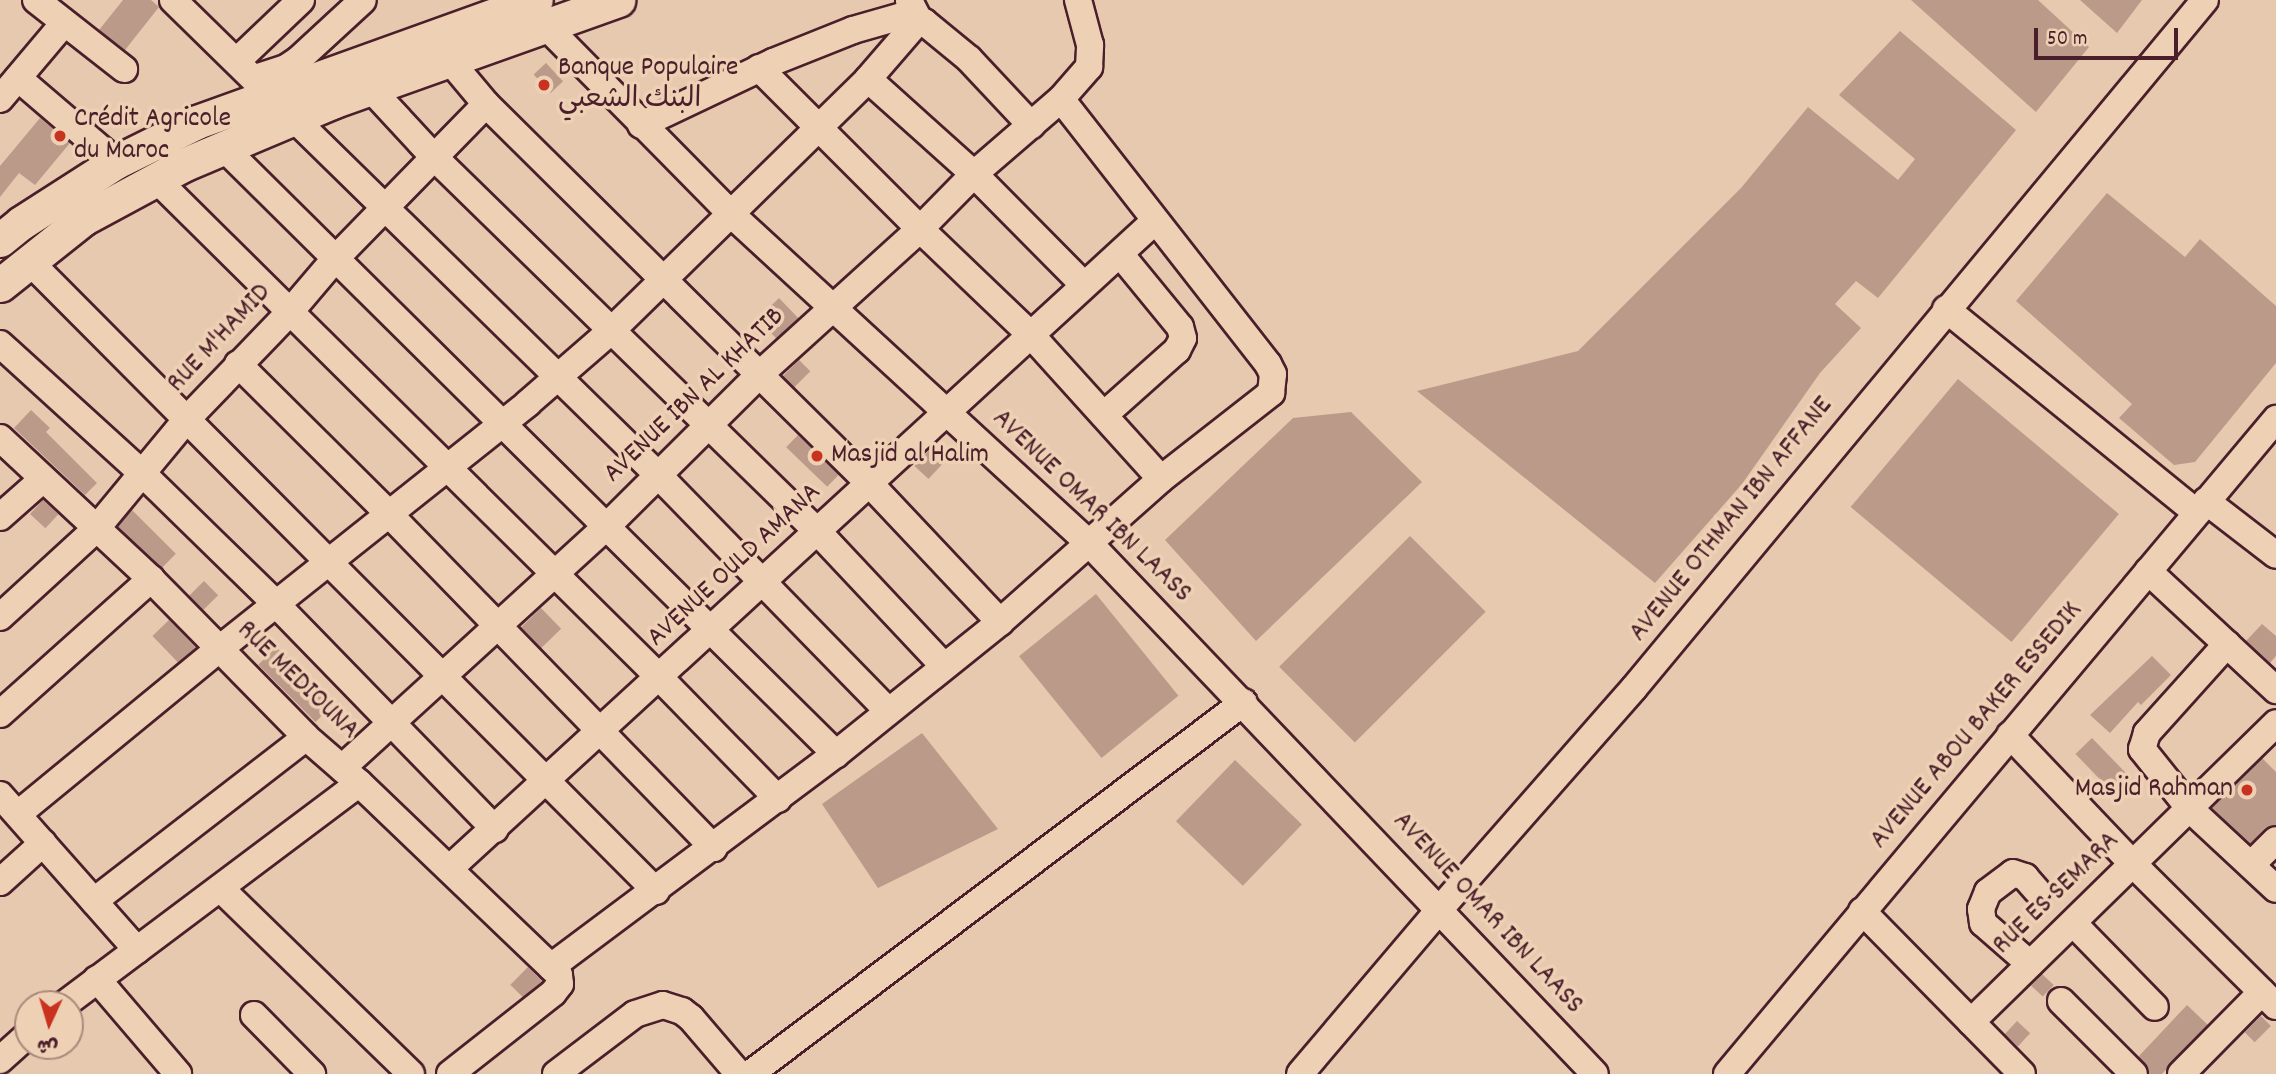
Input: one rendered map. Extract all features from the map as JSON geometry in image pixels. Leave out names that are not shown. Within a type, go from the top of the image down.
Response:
[{"type":"main road","points":[[0,240],[21,223],[116,162],[197,122],[255,77],[535,10],[618,0]]},
{"type":"main road","points":[[10,271],[83,219],[156,180],[223,147],[370,88],[450,61],[535,10]]},
{"type":"street","points":[[36,0],[124,69]]},
{"type":"street","points":[[255,77],[302,0]]},
{"type":"street","points":[[255,77],[286,68],[298,60],[363,0]]},
{"type":"street","name":"AVENUE IBN AL KHATIB","points":[[83,990],[221,889],[350,775],[390,723],[553,572],[607,526],[760,375],[919,229],[974,174],[1061,99],[1089,66],[1090,45],[1078,0]]},
{"type":"street","name":"AVENUE OTHMAN IBN AFFANE","points":[[1300,1074],[1439,909],[1634,688],[2205,0]]},
{"type":"street","points":[[190,5],[295,118],[659,475],[887,710]]},
{"type":"street","name":"AVENUE OMAR IBN LAASS","points":[[535,10],[641,125],[732,214],[1089,543],[1244,702],[1595,1074]]},
{"type":"street","points":[[641,125],[759,68],[865,26],[914,10]]},
{"type":"street","points":[[18,814],[218,650],[503,423],[612,330],[868,79],[914,10]]},
{"type":"street","points":[[914,10],[969,59],[1031,125]]},
{"type":"street","points":[[0,99],[64,23]]},
{"type":"street","points":[[450,61],[486,104],[870,484],[1000,622]]},
{"type":"street","points":[[759,68],[919,229],[1031,335],[1161,479]]},
{"type":"street","points":[[18,78],[116,162]]},
{"type":"street","points":[[868,79],[974,174],[1084,285]]},
{"type":"street","points":[[370,88],[434,157],[818,532],[944,666]]},
{"type":"street","points":[[450,1074],[553,993],[560,980],[551,967],[714,848],[836,754],[887,710],[1000,622],[1161,479],[1266,399],[1274,384],[1273,374],[1061,99]]},
{"type":"street","name":"RUE M'HAMID","points":[[0,617],[96,529],[187,419],[289,313],[335,259],[486,104]]},
{"type":"street","points":[[223,147],[713,629],[836,754]]},
{"type":"street","points":[[156,180],[660,678],[778,799]]},
{"type":"street","name":"AVENUE OULD AMANA","points":[[449,869],[1155,221]]},
{"type":"street","points":[[1104,415],[1177,350],[1182,338],[1180,327],[1120,254]]},
{"type":"street","points":[[10,271],[187,419],[443,673],[656,891]]},
{"type":"street","points":[[1946,309],[2201,507],[2276,555]]},
{"type":"street","points":[[0,344],[143,474],[276,604],[495,829]]},
{"type":"street","points":[[239,364],[714,848]]},
{"type":"street","name":"AVENUE ABOU BAKER ESSEDIK","points":[[1727,1074],[2276,419]]},
{"type":"street","name":"RUE MEDIOUNA","points":[[0,438],[150,579],[306,737],[350,775],[551,967]]},
{"type":"street","points":[[5,504],[43,479]]},
{"type":"street","points":[[2148,571],[2276,690]]},
{"type":"street","points":[[0,714],[150,579]]},
{"type":"street","points":[[2227,644],[2142,740],[2145,756],[2190,809],[2276,889]]},
{"type":"street","points":[[750,1074],[1244,702]]},
{"type":"street","name":"RUE ES SEMARA","points":[[1971,1021],[2134,865],[2276,723]]},
{"type":"street","points":[[2010,735],[2134,865],[2269,999],[2181,1074]]},
{"type":"street","points":[[94,901],[306,737]]},
{"type":"street","points":[[0,795],[137,950]]},
{"type":"street","points":[[2251,864],[2276,840]]},
{"type":"street","points":[[0,882],[43,843]]},
{"type":"street","points":[[2030,964],[1983,923],[1981,909],[1988,892],[2013,873],[2025,877],[2037,891]]},
{"type":"street","points":[[221,889],[411,1074]]},
{"type":"street","points":[[1862,911],[2022,1074]]},
{"type":"street","points":[[2073,923],[2155,1007]]},
{"type":"street","points":[[97,979],[178,1074]]},
{"type":"street","points":[[2061,1001],[2134,1074]]},
{"type":"street","points":[[556,1074],[635,1014],[663,1005],[682,1011],[691,1018],[739,1074]]},
{"type":"street","points":[[254,1015],[312,1074]]},
{"type":"street","points":[[0,1060],[14,1048]]},
{"type":"building","points":[[123,0],[151,0],[159,7],[125,50],[99,30]]},
{"type":"building","points":[[1911,0],[2038,0],[2089,47],[2036,112]]},
{"type":"building","points":[[2080,0],[2142,0],[2117,33]]},
{"type":"building","points":[[1900,31],[2016,130],[1878,298],[1856,281],[1835,304],[1861,328],[1820,373],[1742,484],[1655,583],[1417,391],[1578,351],[1741,188],[1808,107],[1898,180],[1915,159],[1839,95]]},
{"type":"building","points":[[546,63],[563,81],[551,93],[534,75]]},
{"type":"building","points":[[40,118],[70,143],[35,185],[19,173],[0,197],[0,166]]},
{"type":"building","points":[[2107,193],[2185,257],[2200,239],[2276,306],[2276,363],[2195,462],[2174,465],[2119,418],[2132,404],[2016,301]]},
{"type":"building","points":[[779,298],[798,318],[777,339],[757,319]]},
{"type":"building","points":[[799,360],[810,371],[794,388],[783,376]]},
{"type":"building","points":[[1958,379],[2119,514],[2012,642],[1851,507]]},
{"type":"building","points":[[31,410],[50,428],[46,432],[97,483],[85,495],[14,428]]},
{"type":"building","points":[[1351,412],[1422,482],[1256,641],[1165,540],[1293,418]]},
{"type":"building","points":[[798,435],[839,475],[827,487],[786,447]]},
{"type":"building","points":[[935,444],[949,457],[928,479],[915,466]]},
{"type":"building","points":[[43,500],[58,514],[45,528],[30,514]]},
{"type":"building","points":[[132,510],[176,554],[160,569],[116,526]]},
{"type":"building","points":[[1410,536],[1486,612],[1355,742],[1279,667]]},
{"type":"building","points":[[204,581],[218,595],[203,610],[189,596]]},
{"type":"building","points":[[1096,594],[1178,696],[1102,758],[1019,656]]},
{"type":"building","points":[[541,608],[561,629],[541,648],[521,627]]},
{"type":"building","points":[[169,620],[196,648],[180,664],[152,636]]},
{"type":"building","points":[[2262,624],[2276,636],[2276,656],[2270,663],[2246,641]]},
{"type":"building","points":[[276,647],[333,704],[316,722],[258,665]]},
{"type":"building","points":[[2152,656],[2171,675],[2141,705],[2138,702],[2110,733],[2090,715]]},
{"type":"building","points":[[922,733],[998,829],[878,888],[822,804]]},
{"type":"building","points":[[2092,738],[2135,783],[2119,799],[2075,754]]},
{"type":"building","name":"Masjid Rahman","points":[[2262,758],[2276,772],[2276,825],[2265,828],[2250,844],[2212,808]]},
{"type":"building","points":[[1235,760],[1302,825],[1243,886],[1176,821]]},
{"type":"building","points":[[528,967],[542,981],[524,999],[510,985]]},
{"type":"building","points":[[2042,974],[2054,985],[2043,997],[2031,986]]},
{"type":"building","points":[[2187,1005],[2208,1025],[2162,1074],[2149,1074],[2139,1056]]},
{"type":"building","points":[[2261,1016],[2271,1026],[2255,1042],[2245,1032]]},
{"type":"building","points":[[2017,1021],[2030,1033],[2018,1046],[2005,1034]]},
{"type":"place","name":"Banque Populaire البنك الشعبي","points":[[544,85]]},
{"type":"place","name":"Crédit Agricole du Maroc","points":[[60,136]]},
{"type":"place","name":"Masjid al Halim","points":[[817,456]]},
{"type":"place","name":"Masjid Rahman","points":[[2247,790]]}]
